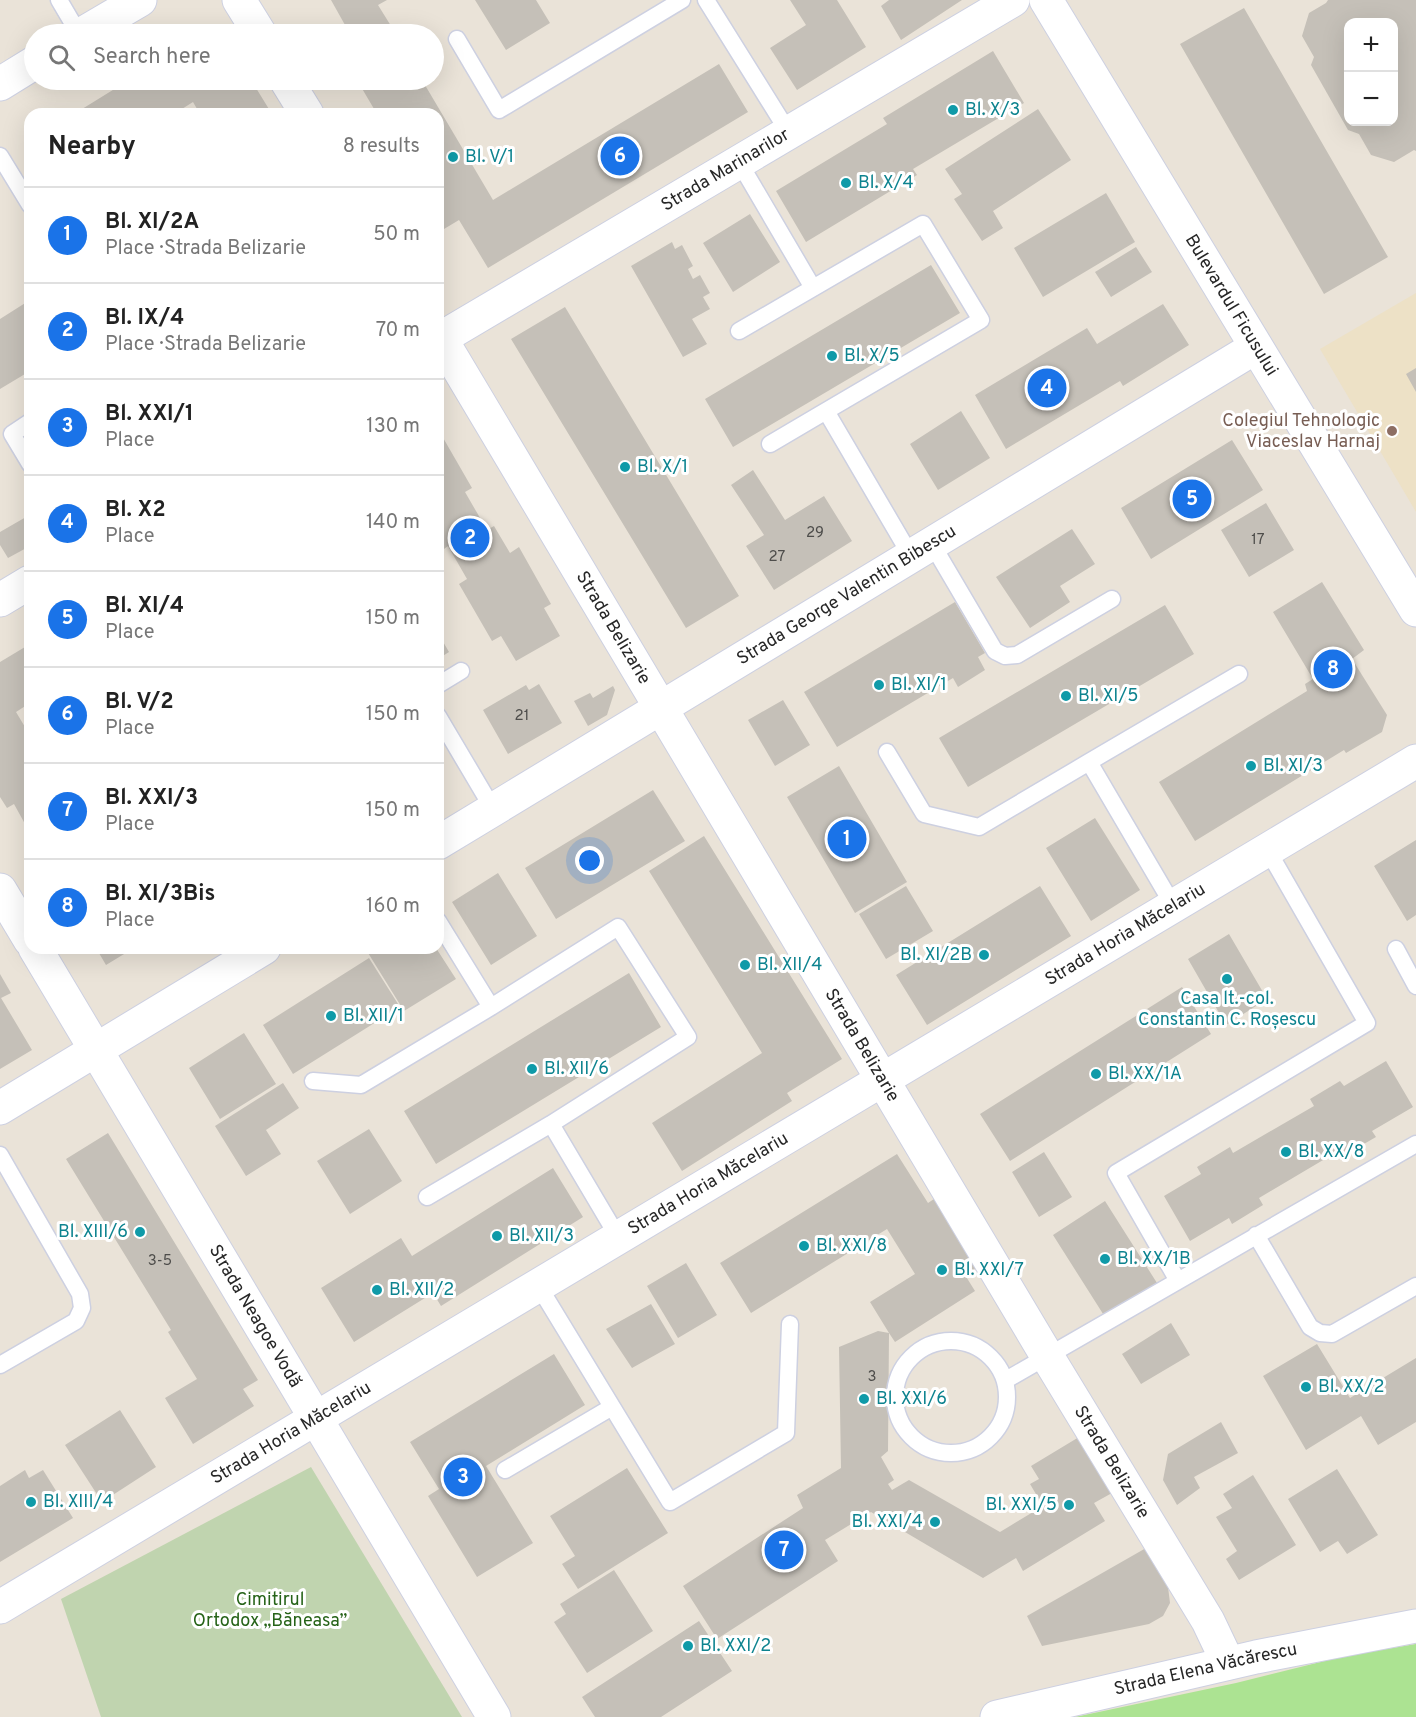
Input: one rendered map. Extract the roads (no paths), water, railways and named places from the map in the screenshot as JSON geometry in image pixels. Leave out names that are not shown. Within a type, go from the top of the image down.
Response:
[{"type":"street","points":[[98,24],[140,0]]},
{"type":"street","points":[[239,0],[254,24]]},
{"type":"street","name":"Strada Marinarilor","points":[[444,335],[1013,0]]},
{"type":"street","name":"Bulevardul Ficusului","points":[[1046,0],[1416,609]]},
{"type":"street","points":[[0,84],[24,69]]},
{"type":"street","points":[[292,90],[303,108]]},
{"type":"street","name":"Strada Belizarie","points":[[444,346],[1047,1356],[1208,1621],[1228,1663]]},
{"type":"street","name":"Strada George Valentin Bibescu","points":[[444,839],[1257,347]]},
{"type":"street","points":[[0,600],[24,586]]},
{"type":"street","name":"Strada Horia Măcelariu","points":[[0,1607],[1416,761]]},
{"type":"street","points":[[0,890],[24,930]]},
{"type":"street","name":"Strada Neagoe Vodă","points":[[39,954],[494,1717]]},
{"type":"street","points":[[0,1108],[254,954]]},
{"type":"street","name":"Strada Elena Văcărescu","points":[[998,1717],[1228,1663],[1416,1626]]},
{"type":"lane","points":[[59,0],[75,24]]},
{"type":"lane","points":[[457,39],[499,110],[682,0]]},
{"type":"lane","points":[[706,0],[789,133]]},
{"type":"lane","points":[[0,156],[24,195]]},
{"type":"lane","points":[[739,162],[813,288]]},
{"type":"lane","points":[[739,331],[923,224],[981,320],[770,444]]},
{"type":"lane","points":[[826,411],[995,651],[1005,656],[1017,655],[1112,599]]},
{"type":"lane","points":[[24,426],[6,437],[24,457]]},
{"type":"lane","points":[[444,681],[461,671]]},
{"type":"lane","points":[[887,752],[924,814],[978,827],[1239,674]]},
{"type":"lane","points":[[444,726],[493,809]]},
{"type":"lane","points":[[1089,762],[1173,905]]},
{"type":"lane","points":[[1178,1281],[1116,1173],[1367,1023],[1267,849]]},
{"type":"lane","points":[[313,1081],[361,1085],[618,927],[688,1037],[551,1124],[427,1197]]},
{"type":"lane","points":[[444,931],[491,1007]]},
{"type":"lane","points":[[1396,949],[1416,986]]},
{"type":"lane","points":[[551,1124],[618,1237]]},
{"type":"lane","points":[[1006,1380],[1416,1143]]},
{"type":"lane","points":[[0,1155],[80,1294],[82,1308],[76,1321],[0,1365]]},
{"type":"lane","points":[[1256,1235],[1310,1327],[1320,1333],[1332,1334],[1416,1286]]},
{"type":"lane","points":[[538,1285],[670,1502],[786,1433],[790,1324]]},
{"type":"lane","points":[[950,1341],[969,1343],[986,1352],[999,1365],[1006,1380],[1007,1401],[1003,1419],[993,1434],[979,1445],[962,1452],[943,1452],[926,1447],[911,1436],[901,1421],[896,1403],[897,1384],[904,1367],[916,1353],[932,1344],[950,1341]]},
{"type":"lane","points":[[505,1470],[612,1407]]},
{"type":"place","name":"Bl. X/3","points":[[953,110]]},
{"type":"place","name":"Bl. V/2","points":[[620,156]]},
{"type":"place","name":"Bl. V/1","points":[[453,157]]},
{"type":"place","name":"Bl. X/4","points":[[846,183]]},
{"type":"place","name":"Bl. X/5","points":[[832,356]]},
{"type":"place","name":"Bl. X2","points":[[1047,388]]},
{"type":"place","name":"Colegiul Tehnologic Viaceslav Harnaj","points":[[1392,431]]},
{"type":"place","name":"Bl. X/1","points":[[625,467]]},
{"type":"place","name":"Bl. XI/4","points":[[1192,499]]},
{"type":"place","name":"Bl. IX/4","points":[[470,538]]},
{"type":"place","name":"Bl. XI/3Bis","points":[[1333,669]]},
{"type":"place","name":"Bl. XI/1","points":[[879,685]]},
{"type":"place","name":"Bl. XI/5","points":[[1066,696]]},
{"type":"place","name":"Bl. XI/3","points":[[1251,766]]},
{"type":"place","name":"Bl. XI/2A","points":[[847,839]]},
{"type":"place","name":"Bl. XI/2B","points":[[984,955]]},
{"type":"place","name":"Bl. XII/4","points":[[745,965]]},
{"type":"place","name":"Casa lt.-col. Constantin C. Roșescu","points":[[1227,979]]},
{"type":"place","name":"Bl. XII/1","points":[[331,1016]]},
{"type":"place","name":"Bl. XII/6","points":[[532,1069]]},
{"type":"place","name":"Bl. XX/1A","points":[[1096,1074]]},
{"type":"place","name":"Bl. XX/8","points":[[1286,1152]]},
{"type":"place","name":"Bl. XIII/6","points":[[140,1232]]},
{"type":"place","name":"Bl. XII/3","points":[[497,1236]]},
{"type":"place","name":"Bl. XXI/8","points":[[804,1246]]},
{"type":"place","name":"Bl. XX/1B","points":[[1105,1259]]},
{"type":"place","name":"Bl. XXI/7","points":[[942,1270]]},
{"type":"place","name":"Bl. XII/2","points":[[377,1290]]},
{"type":"place","name":"Bl. XX/2","points":[[1306,1387]]},
{"type":"place","name":"Bl. XXI/6","points":[[864,1399]]},
{"type":"place","name":"Bl. XXI/1","points":[[463,1477]]},
{"type":"place","name":"Bl. XIII/4","points":[[31,1502]]},
{"type":"place","name":"Bl. XXI/5","points":[[1069,1505]]},
{"type":"place","name":"Bl. XXI/4","points":[[935,1522]]},
{"type":"place","name":"Bl. XXI/3","points":[[784,1550]]},
{"type":"place","name":"Bl. XXI/2","points":[[688,1646]]},
{"type":"park label","name":"Cimitirul Ortodox „Băneasa”","points":[[270,1610]]}]
